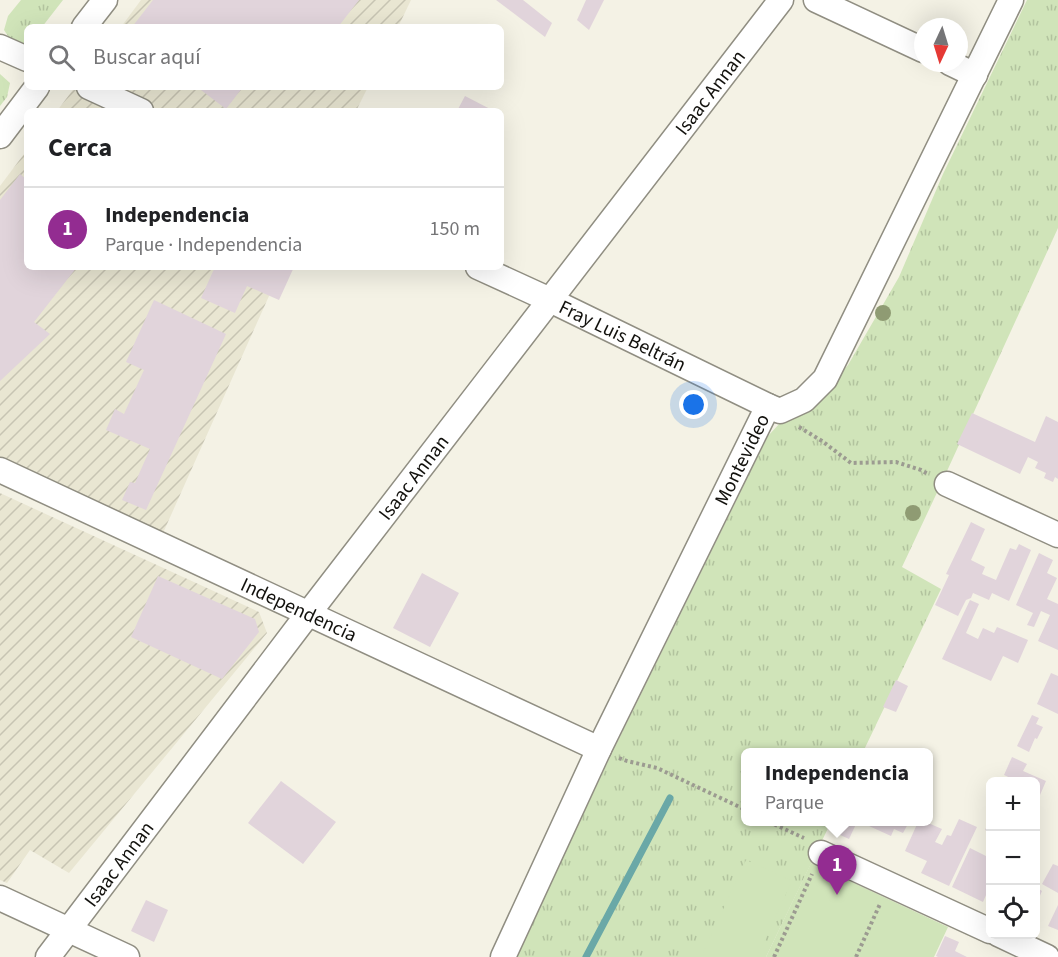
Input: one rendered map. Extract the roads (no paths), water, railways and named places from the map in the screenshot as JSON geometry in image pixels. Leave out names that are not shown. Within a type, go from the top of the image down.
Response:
[{"type":"street","points":[[86,24],[105,0]]},
{"type":"street","name":"Isaac Annan","points":[[48,957],[308,614],[781,0]]},
{"type":"street","points":[[816,0],[914,47]]},
{"type":"street","name":"Montevideo","points":[[502,957],[599,749],[774,408],[804,400],[825,379],[1011,0]]},
{"type":"street","points":[[0,47],[24,58]]},
{"type":"street","points":[[968,72],[975,75]]},
{"type":"street","points":[[0,136],[35,90]]},
{"type":"street","points":[[96,90],[134,108]]},
{"type":"street","name":"Fray Luis Beltrán","points":[[485,270],[774,408]]},
{"type":"street","name":"Independencia","points":[[0,470],[599,749]]},
{"type":"street","points":[[947,484],[1058,535]]},
{"type":"street","points":[[821,854],[986,929]]},
{"type":"street","points":[[0,898],[127,957]]},
{"type":"street","points":[[1009,939],[1047,957]]},
{"type":"waterway","points":[[586,957],[670,798]]},
{"type":"place","name":"Independencia","points":[[837,895]]}]
